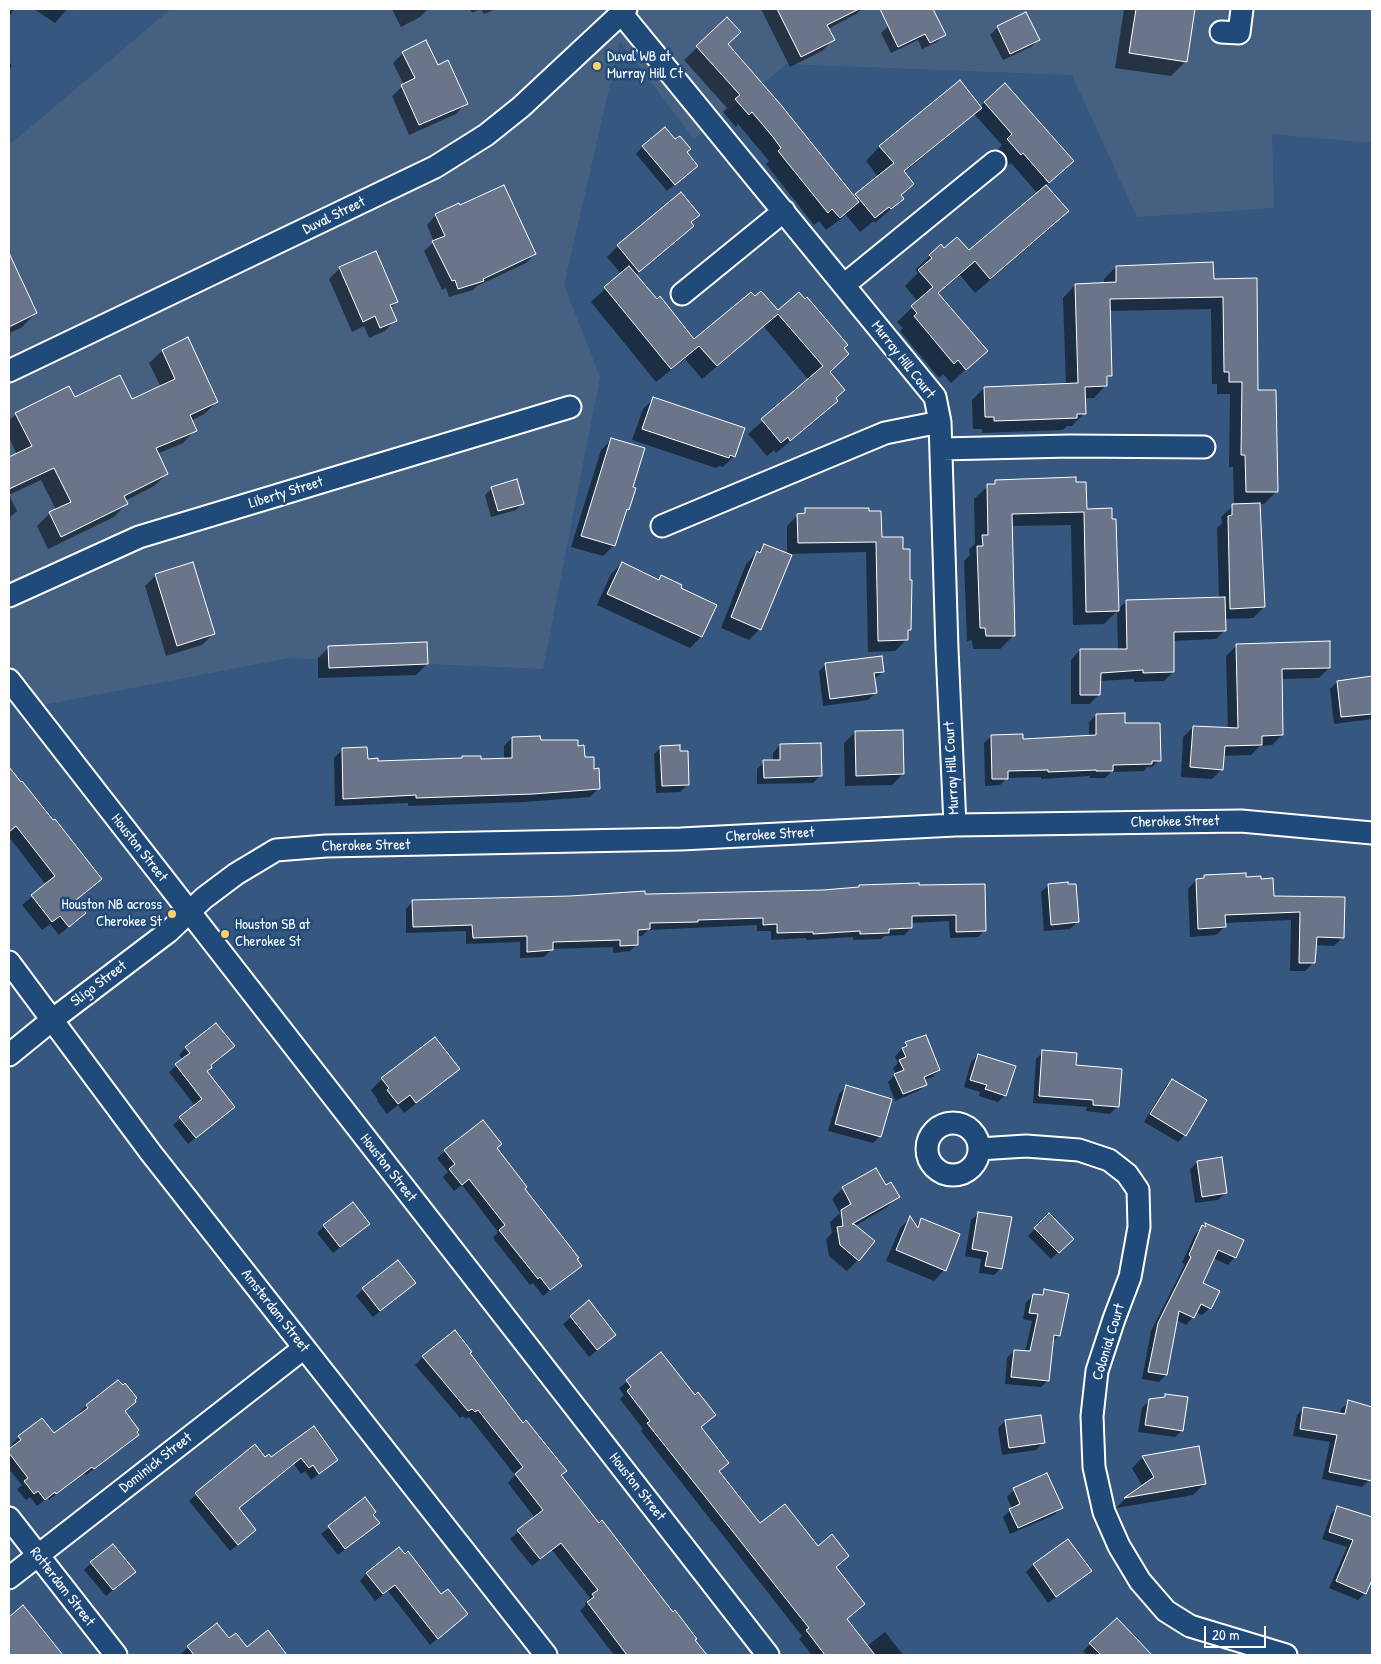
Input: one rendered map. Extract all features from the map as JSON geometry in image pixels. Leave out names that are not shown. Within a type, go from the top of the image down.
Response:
[{"type":"street","points":[[1221,32],[1238,33],[1242,9]]},
{"type":"street","name":"Murray Hill Court","points":[[624,11],[935,397],[940,422],[955,825]]},
{"type":"street","name":"Duval Street","points":[[9,371],[435,167],[486,136],[521,107],[624,11]]},
{"type":"street","points":[[844,285],[995,162]]},
{"type":"street","points":[[682,294],[784,211]]},
{"type":"street","name":"Liberty Street","points":[[9,596],[139,537],[570,407]]},
{"type":"street","points":[[662,526],[885,433],[940,422]]},
{"type":"street","points":[[941,450],[1070,446],[1204,448]]},
{"type":"street","name":"Houston Street","points":[[9,680],[768,1655]]},
{"type":"street","name":"Cherokee Street","points":[[188,912],[236,874],[276,850],[326,846],[681,840],[955,825],[1241,822],[1372,833]]},
{"type":"street","name":"Sligo Street","points":[[9,1055],[168,932],[188,912]]},
{"type":"street","name":"Amsterdam Street","points":[[9,962],[151,1153],[546,1655]]},
{"type":"street","name":"Colonial Court","points":[[979,1149],[1026,1146],[1079,1150],[1109,1160],[1127,1174],[1138,1190],[1139,1228],[1130,1277],[1097,1371],[1092,1416],[1094,1467],[1104,1512],[1119,1546],[1140,1581],[1166,1611],[1190,1626],[1286,1655]]},
{"type":"street","name":"Dominick Street","points":[[9,1578],[304,1348]]},
{"type":"street","name":"Rotterdam Street","points":[[9,1518],[116,1655]]},
{"type":"shaded area","points":[[171,9],[1372,9],[1372,143],[1272,134],[1274,208],[1137,217],[1072,75],[787,64],[694,139],[620,41],[564,285],[600,377],[543,669],[289,658],[38,706],[9,663],[9,145]]},
{"type":"building","points":[[777,9],[859,9],[827,25],[835,40],[801,57]]},
{"type":"building","points":[[880,9],[933,9],[946,35],[930,43],[925,34],[898,47]]},
{"type":"building","points":[[1136,9],[1195,9],[1187,62],[1129,53]]},
{"type":"building","points":[[1026,12],[1040,40],[1010,54],[997,26]]},
{"type":"building","points":[[727,17],[741,32],[728,44],[781,105],[859,202],[840,218],[832,209],[828,213],[778,151],[781,148],[773,137],[752,112],[749,115],[735,99],[740,95],[696,46]]},
{"type":"building","points":[[426,40],[438,65],[448,60],[468,104],[419,125],[401,85],[415,78],[402,52]]},
{"type":"building","points":[[960,80],[982,108],[904,171],[914,184],[901,195],[904,199],[891,209],[889,207],[875,218],[855,194],[894,163],[879,146]]},
{"type":"building","points":[[1005,83],[1074,161],[1049,183],[1023,153],[1021,155],[1007,139],[1012,134],[984,102]]},
{"type":"building","points":[[665,127],[675,139],[680,136],[691,149],[687,152],[698,166],[675,185],[642,146]]},
{"type":"building","points":[[504,185],[536,254],[483,279],[484,281],[458,289],[455,280],[452,281],[432,241],[445,236],[435,214]]},
{"type":"building","points":[[1046,185],[1069,211],[990,279],[975,261],[938,293],[988,351],[966,370],[958,360],[954,364],[914,316],[917,313],[911,306],[933,287],[918,270],[932,258],[929,255],[941,244],[944,248],[957,237],[969,250]]},
{"type":"building","points":[[681,192],[700,215],[691,222],[694,226],[639,272],[617,245]]},
{"type":"building","points":[[376,251],[398,302],[390,305],[397,321],[380,328],[375,316],[363,322],[339,267]]},
{"type":"building","points":[[9,253],[37,313],[9,327]]},
{"type":"building","points":[[1213,262],[1214,279],[1257,278],[1258,390],[1276,390],[1278,492],[1246,492],[1245,455],[1241,455],[1242,382],[1229,382],[1229,372],[1224,372],[1223,297],[1110,299],[1112,376],[1107,376],[1107,386],[1085,387],[1086,414],[1077,414],[1077,418],[994,421],[994,417],[985,417],[984,387],[1078,383],[1075,284],[1116,282],[1116,266]]},
{"type":"building","points":[[629,266],[657,299],[660,296],[694,339],[751,292],[755,296],[761,291],[778,310],[799,292],[805,299],[807,297],[848,345],[844,348],[849,354],[830,372],[845,390],[836,398],[838,401],[790,441],[788,437],[781,443],[761,419],[823,366],[778,314],[717,366],[699,346],[671,369],[604,287]]},
{"type":"building","points":[[188,337],[218,402],[190,415],[197,431],[156,448],[168,474],[124,496],[128,504],[61,537],[49,512],[71,502],[54,468],[9,489],[9,457],[32,446],[15,413],[69,386],[75,397],[120,375],[132,399],[175,379],[162,350]]},
{"type":"building","points":[[653,397],[745,428],[735,457],[730,455],[729,458],[642,429]]},
{"type":"building","points":[[611,438],[645,448],[633,487],[636,488],[615,546],[581,536]]},
{"type":"building","points":[[1076,477],[1076,482],[1086,482],[1087,509],[1112,508],[1112,519],[1116,519],[1119,611],[1086,612],[1084,512],[1012,514],[1015,636],[986,636],[985,628],[980,628],[977,546],[983,546],[982,535],[988,535],[987,484],[995,484],[995,480]]},
{"type":"building","points":[[517,479],[524,504],[498,511],[491,487]]},
{"type":"building","points":[[1260,503],[1265,607],[1230,609],[1228,516],[1232,515],[1232,504]]},
{"type":"building","points":[[805,508],[869,508],[869,511],[881,511],[882,537],[903,537],[903,549],[910,549],[910,580],[912,580],[911,630],[908,630],[908,640],[878,641],[876,542],[798,543],[797,514],[805,513]]},
{"type":"building","points":[[764,544],[792,555],[761,630],[731,617],[757,551],[760,553]]},
{"type":"building","points":[[193,562],[215,634],[177,646],[155,574]]},
{"type":"building","points":[[622,562],[659,580],[661,575],[682,585],[681,588],[717,605],[702,637],[607,594]]},
{"type":"building","points":[[1225,597],[1226,631],[1174,632],[1174,672],[1143,673],[1143,670],[1101,673],[1100,695],[1080,695],[1080,649],[1127,649],[1126,600]]},
{"type":"building","points":[[1330,641],[1330,668],[1282,669],[1283,735],[1262,736],[1262,745],[1225,746],[1223,770],[1190,767],[1193,726],[1238,728],[1236,644]]},
{"type":"building","points":[[427,642],[428,664],[329,668],[328,646]]},
{"type":"building","points":[[882,656],[884,672],[874,673],[877,693],[830,699],[825,663]]},
{"type":"building","points":[[1372,676],[1372,714],[1341,717],[1337,681]]},
{"type":"building","points":[[1125,713],[1125,723],[1160,723],[1161,761],[1152,761],[1152,764],[1113,765],[1113,771],[1008,771],[1008,779],[992,779],[991,735],[1023,734],[1023,739],[1096,735],[1096,714]]},
{"type":"building","points":[[903,730],[904,774],[856,776],[855,731]]},
{"type":"building","points":[[540,736],[541,740],[578,740],[578,746],[584,745],[585,757],[594,757],[594,769],[599,768],[600,789],[533,794],[416,798],[416,795],[343,799],[342,748],[367,747],[368,759],[378,758],[378,761],[462,758],[462,756],[481,756],[481,759],[512,758],[512,737]]},
{"type":"building","points":[[821,743],[822,776],[764,778],[763,760],[780,760],[780,744]]},
{"type":"building","points":[[680,745],[680,751],[688,751],[689,785],[662,786],[660,746]]},
{"type":"building","points":[[9,767],[53,820],[55,819],[102,879],[76,900],[86,913],[69,927],[60,916],[52,922],[31,895],[55,876],[16,826],[9,832]]},
{"type":"building","points":[[1246,873],[1246,877],[1261,876],[1261,879],[1273,878],[1274,896],[1345,897],[1344,938],[1317,937],[1315,963],[1299,963],[1300,912],[1225,915],[1226,927],[1198,929],[1196,879],[1204,878],[1204,875]]},
{"type":"building","points":[[1068,882],[1068,884],[1076,884],[1079,922],[1051,925],[1048,884]]},
{"type":"building","points":[[919,883],[919,885],[985,884],[986,931],[956,932],[956,915],[912,916],[912,928],[889,929],[889,933],[860,934],[860,931],[813,934],[813,932],[777,933],[777,924],[763,925],[763,918],[698,920],[698,922],[650,923],[650,929],[638,930],[638,945],[620,946],[620,940],[553,942],[553,950],[527,952],[527,936],[473,938],[472,925],[413,927],[412,900],[570,896],[645,891],[645,894],[649,894],[823,890],[859,887],[859,885]]},
{"type":"building","points":[[216,1023],[235,1046],[211,1065],[212,1068],[207,1071],[235,1107],[196,1138],[179,1117],[202,1099],[175,1064],[190,1053],[185,1047]]},
{"type":"building","points":[[926,1035],[940,1070],[924,1077],[927,1085],[903,1094],[894,1074],[904,1070],[899,1060],[906,1057],[902,1048],[907,1046],[905,1042]]},
{"type":"building","points":[[435,1037],[460,1069],[416,1103],[410,1095],[398,1104],[387,1090],[389,1088],[381,1078]]},
{"type":"building","points":[[1042,1050],[1077,1053],[1076,1065],[1122,1069],[1119,1107],[1093,1105],[1093,1100],[1039,1096]]},
{"type":"building","points":[[978,1054],[1016,1066],[1006,1096],[985,1089],[987,1085],[970,1080]]},
{"type":"building","points":[[1172,1079],[1207,1100],[1186,1136],[1150,1114]]},
{"type":"building","points":[[846,1085],[892,1099],[881,1137],[835,1124]]},
{"type":"building","points":[[483,1120],[502,1144],[497,1148],[527,1187],[525,1189],[579,1258],[577,1259],[582,1266],[550,1290],[540,1277],[538,1279],[499,1230],[505,1225],[469,1179],[462,1185],[449,1169],[455,1164],[444,1150]]},
{"type":"building","points":[[1222,1157],[1227,1193],[1202,1197],[1197,1161]]},
{"type":"building","points":[[876,1168],[886,1185],[891,1182],[900,1197],[852,1224],[875,1241],[859,1261],[840,1245],[837,1227],[843,1226],[841,1210],[851,1204],[842,1187]]},
{"type":"building","points":[[353,1202],[370,1224],[340,1247],[323,1225]]},
{"type":"building","points":[[978,1212],[1012,1217],[1002,1269],[985,1266],[988,1252],[972,1249]]},
{"type":"building","points":[[1049,1213],[1074,1239],[1059,1253],[1034,1228]]},
{"type":"building","points":[[910,1216],[918,1228],[921,1218],[960,1234],[946,1271],[896,1250]]},
{"type":"building","points":[[1205,1223],[1244,1240],[1236,1258],[1218,1250],[1203,1283],[1220,1291],[1211,1309],[1201,1304],[1194,1318],[1179,1311],[1167,1375],[1148,1372],[1158,1323],[1191,1257],[1189,1255],[1202,1225],[1206,1227]]},
{"type":"building","points":[[398,1260],[416,1283],[380,1311],[362,1288]]},
{"type":"building","points":[[1044,1289],[1069,1294],[1060,1336],[1054,1335],[1049,1381],[1011,1377],[1014,1350],[1030,1351],[1038,1314],[1029,1313],[1033,1294],[1043,1295]]},
{"type":"building","points":[[589,1300],[616,1335],[597,1350],[570,1316]]},
{"type":"building","points":[[455,1330],[523,1423],[526,1420],[567,1471],[561,1475],[599,1523],[602,1520],[673,1612],[675,1610],[707,1655],[627,1655],[587,1602],[594,1597],[592,1594],[598,1590],[561,1543],[540,1559],[517,1530],[543,1510],[515,1474],[523,1467],[478,1410],[475,1412],[472,1409],[468,1411],[422,1356]]},
{"type":"building","points":[[661,1352],[695,1395],[698,1392],[716,1415],[701,1427],[729,1463],[719,1471],[760,1523],[785,1504],[818,1546],[832,1534],[849,1556],[836,1567],[865,1604],[847,1619],[875,1655],[825,1655],[806,1630],[809,1628],[647,1423],[650,1421],[627,1391],[631,1387],[626,1380]]},
{"type":"building","points":[[118,1380],[123,1385],[125,1383],[137,1398],[136,1402],[125,1411],[139,1430],[137,1432],[139,1435],[94,1469],[92,1467],[56,1494],[55,1492],[45,1500],[38,1491],[34,1494],[24,1481],[28,1478],[9,1453],[9,1449],[21,1440],[18,1436],[42,1418],[54,1433],[88,1408],[86,1405]]},
{"type":"building","points":[[1165,1394],[1188,1397],[1183,1431],[1145,1425],[1149,1399],[1165,1397]]},
{"type":"building","points":[[1348,1400],[1372,1407],[1372,1481],[1329,1472],[1337,1435],[1300,1429],[1303,1407],[1345,1414]]},
{"type":"building","points":[[1041,1415],[1045,1443],[1009,1448],[1005,1420]]},
{"type":"building","points":[[314,1426],[338,1460],[319,1474],[313,1465],[309,1468],[301,1458],[239,1508],[256,1530],[238,1545],[195,1493],[255,1444],[265,1457],[269,1454],[271,1457]]},
{"type":"building","points":[[1199,1446],[1206,1484],[1124,1498],[1154,1477],[1142,1456]]},
{"type":"building","points":[[1047,1473],[1063,1508],[1018,1528],[1009,1509],[1020,1504],[1013,1488]]},
{"type":"building","points":[[365,1497],[376,1512],[373,1515],[380,1523],[345,1549],[328,1526]]},
{"type":"building","points":[[1337,1506],[1372,1517],[1372,1580],[1366,1594],[1336,1581],[1353,1540],[1329,1532]]},
{"type":"building","points":[[1068,1539],[1092,1571],[1056,1597],[1033,1564]]},
{"type":"building","points":[[113,1544],[136,1572],[113,1590],[90,1562]]},
{"type":"building","points":[[399,1547],[405,1554],[408,1551],[441,1594],[448,1589],[468,1614],[438,1639],[395,1585],[383,1594],[366,1573]]},
{"type":"building","points":[[23,1605],[63,1655],[9,1655],[9,1617]]},
{"type":"building","points":[[1117,1618],[1152,1655],[1101,1655],[1089,1643]]},
{"type":"building","points":[[217,1623],[229,1638],[236,1633],[247,1647],[268,1630],[287,1655],[194,1655],[187,1646]]},
{"type":"place","name":"Duval WB at Murray Hill Ct","points":[[597,66]]},
{"type":"place","name":"Houston NB across Cherokee St","points":[[172,914]]},
{"type":"place","name":"Houston SB at Cherokee St","points":[[225,934]]}]
